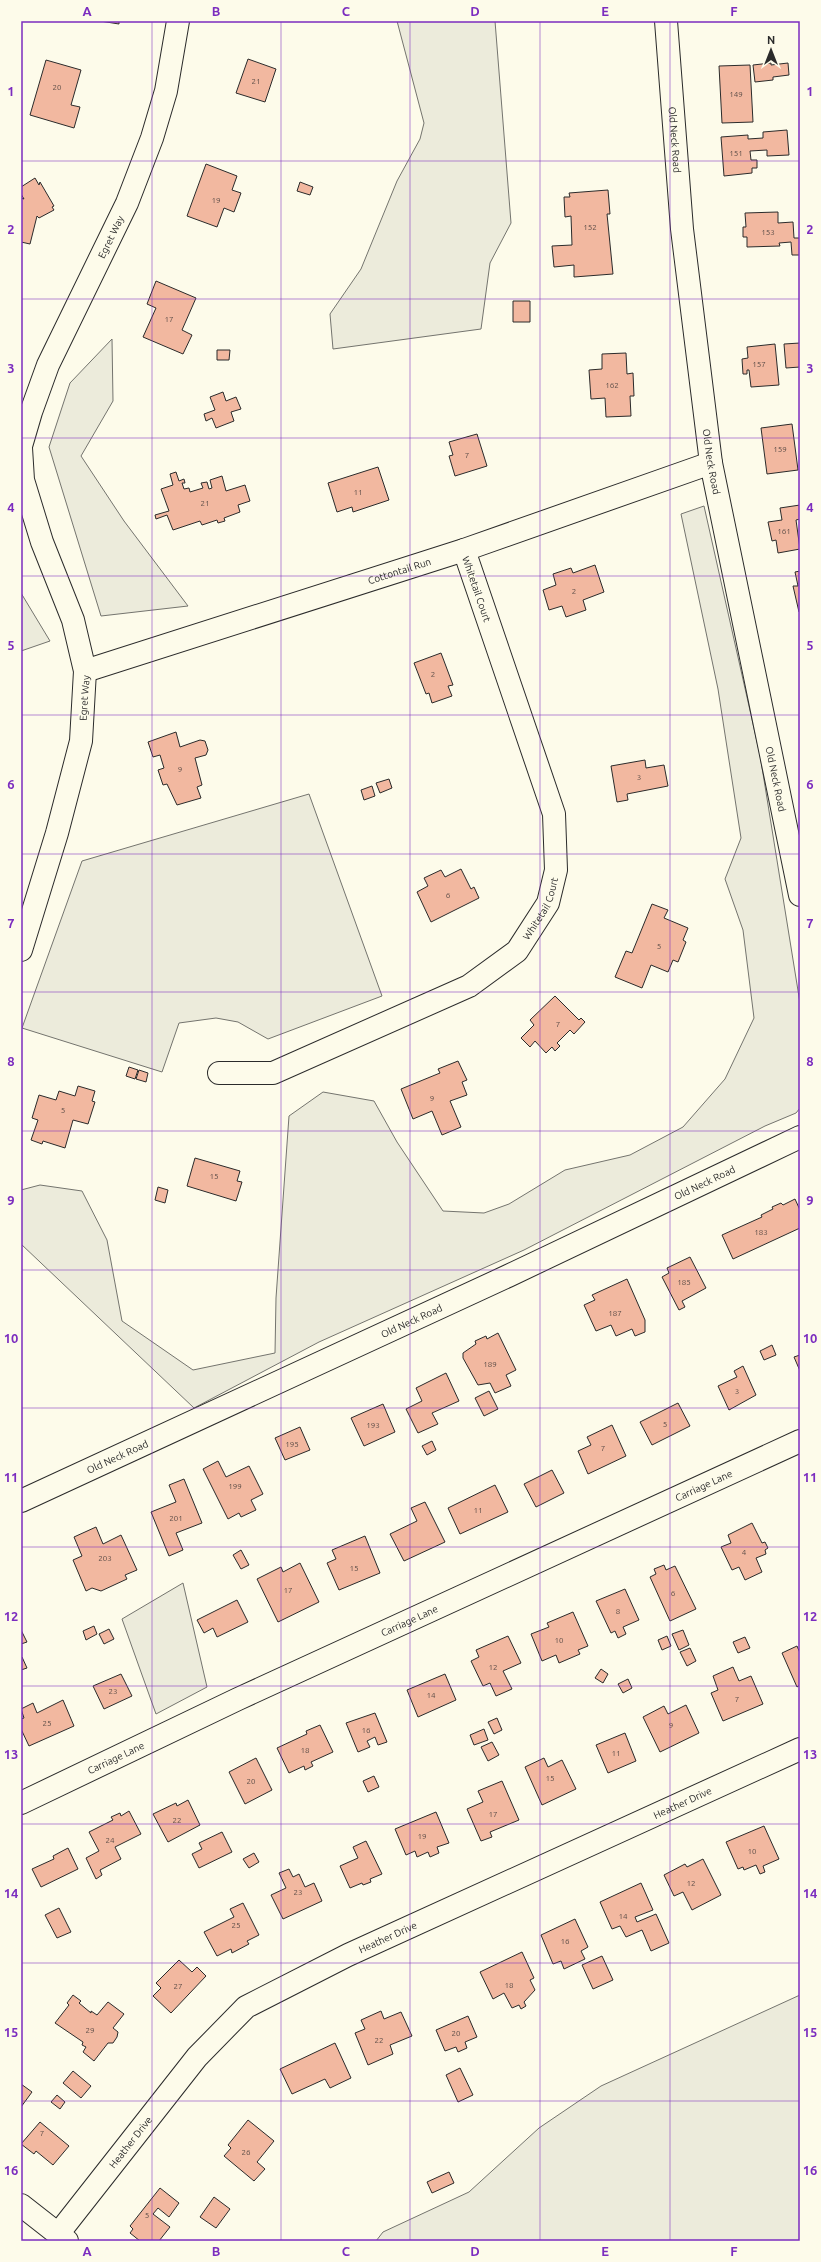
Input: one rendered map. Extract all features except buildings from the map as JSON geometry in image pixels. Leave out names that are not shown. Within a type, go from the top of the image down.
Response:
[{"type":"street","name":"Egret Way","points":[[21,950],[57,833],[81,741],[85,671],[73,620],[44,548],[23,480],[21,447],[31,412],[48,365],[127,203],[152,138],[166,91],[178,21]]},
{"type":"street","name":"Old Neck Road","points":[[666,21],[682,229],[711,463],[800,895]]},
{"type":"street","name":"Cottontail Run","points":[[85,671],[464,550],[711,463]]},
{"type":"street","name":"Whitetail Court","points":[[219,1073],[274,1073],[470,986],[517,951],[534,927],[548,903],[556,870],[554,814],[464,550]]},
{"type":"street","name":"Old Neck Road","points":[[21,1501],[508,1276],[800,1137]]},
{"type":"street","name":"Carriage Lane","points":[[21,1803],[238,1699],[800,1441]]},
{"type":"street","name":"Heather Drive","points":[[62,2237],[197,2057],[246,2007],[355,1952],[800,1750]]},
{"type":"street","points":[[21,2204],[62,2237]]},
{"type":"shaded area","points":[[397,21],[495,21],[511,223],[490,263],[481,329],[333,349],[330,314],[361,269],[397,181],[420,139],[424,123]]},
{"type":"shaded area","points":[[112,339],[113,401],[81,456],[124,521],[188,606],[101,616],[49,447],[70,383]]},
{"type":"shaded area","points":[[704,506],[760,755],[800,1003],[800,1108],[796,1113],[765,1126],[524,1250],[319,1342],[194,1408],[21,1244],[21,1190],[40,1185],[82,1191],[107,1240],[122,1321],[193,1370],[275,1353],[276,1298],[289,1116],[323,1092],[374,1101],[397,1142],[443,1211],[484,1213],[509,1204],[565,1170],[630,1155],[683,1127],[725,1079],[754,1018],[743,930],[725,879],[741,838],[718,689],[681,514]]},
{"type":"shaded area","points":[[21,593],[50,641],[21,651]]},
{"type":"shaded area","points":[[309,794],[382,996],[268,1039],[238,1022],[216,1018],[179,1023],[162,1072],[22,1028],[82,861]]},
{"type":"shaded area","points":[[183,1583],[207,1687],[156,1714],[122,1619]]},
{"type":"shaded area","points":[[800,1995],[800,2241],[376,2241],[383,2232],[469,2192],[539,2128],[601,2086]]}]
